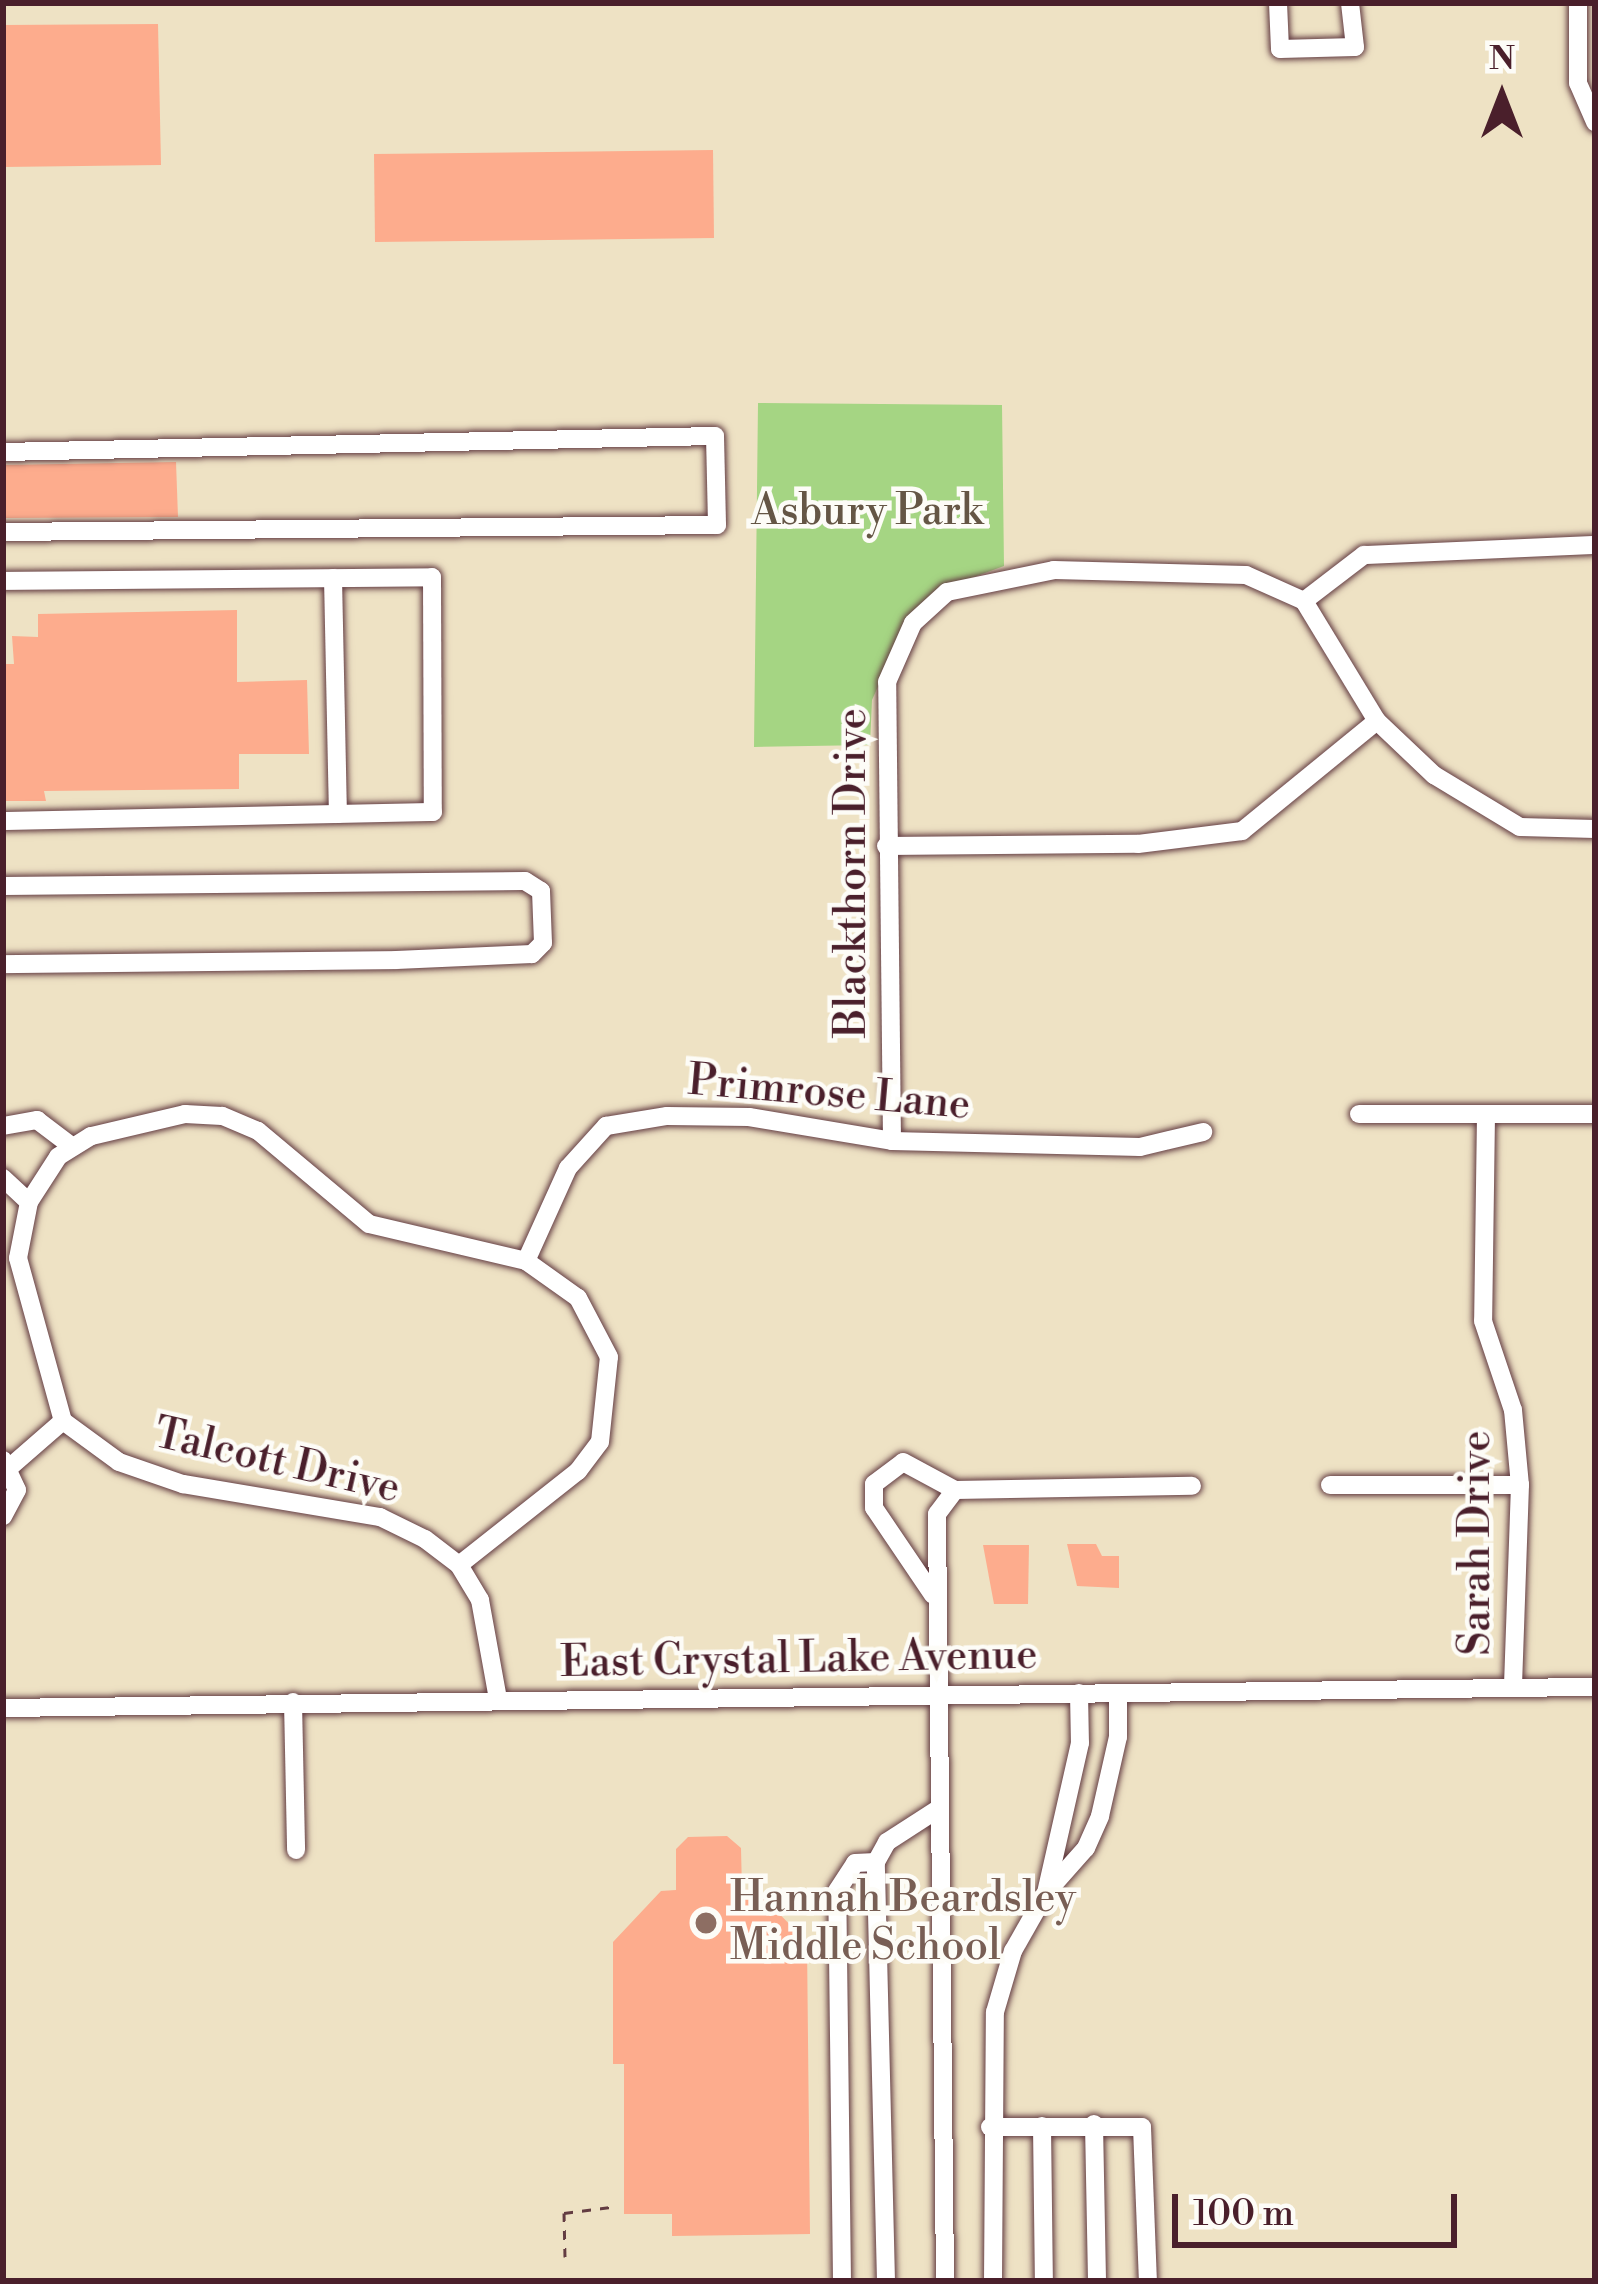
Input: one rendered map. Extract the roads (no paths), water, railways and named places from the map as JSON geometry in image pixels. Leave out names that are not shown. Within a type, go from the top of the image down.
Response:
[{"type":"street","points":[[1278,3],[1280,50],[1355,47],[1350,3]]},
{"type":"street","points":[[1577,3],[1586,52],[1583,107],[1595,122]]},
{"type":"street","points":[[3,452],[716,436],[717,525],[3,532]]},
{"type":"street","points":[[1595,545],[1364,555],[1304,602],[1377,721],[1434,775],[1520,827],[1595,829]]},
{"type":"street","name":"Blackthorn Drive","points":[[892,1141],[887,682],[914,623],[947,592],[993,576],[1054,570],[1180,569],[1246,575],[1304,602]]},
{"type":"street","points":[[3,581],[432,577],[433,812],[3,821]]},
{"type":"street","points":[[333,578],[338,814]]},
{"type":"street","points":[[886,846],[1138,844],[1242,831],[1377,721]]},
{"type":"street","points":[[3,886],[525,881],[542,891],[543,943],[532,954],[419,959],[3,964]]},
{"type":"street","points":[[3,1516],[17,1490],[7,1464],[63,1421],[20,1275],[29,1202],[70,1145],[185,1114],[222,1116],[258,1131],[369,1225],[526,1261],[558,1278],[602,1334],[611,1368],[604,1429],[578,1471],[459,1565],[488,1628],[498,1699]]},
{"type":"street","points":[[1359,1114],[1595,1114]]},
{"type":"street","name":"Sarah Drive","points":[[1486,1115],[1483,1321],[1513,1410],[1520,1485],[1513,1688]]},
{"type":"street","name":"Primrose Lane","points":[[526,1261],[568,1168],[606,1126],[667,1116],[748,1118],[892,1141],[1140,1148],[1203,1132]]},
{"type":"street","points":[[3,1126],[37,1120],[70,1145]]},
{"type":"street","points":[[3,1178],[29,1202]]},
{"type":"street","name":"Talcott Drive","points":[[63,1421],[119,1462],[183,1484],[380,1517],[459,1565]]},
{"type":"street","points":[[933,1595],[874,1508],[874,1484],[904,1462],[955,1490],[1192,1486]]},
{"type":"street","points":[[1330,1485],[1520,1485]]},
{"type":"street","points":[[945,2281],[933,1595],[937,1514],[955,1490]]},
{"type":"street","name":"East Crystal Lake Avenue","points":[[3,1708],[1595,1687]]},
{"type":"street","points":[[1046,1893],[1080,1743],[1079,1693]]},
{"type":"street","points":[[993,2281],[990,2127],[995,2012],[1013,1951],[1046,1893],[1086,1848],[1100,1816],[1118,1737],[1118,1693]]},
{"type":"street","points":[[293,1702],[296,1850]]},
{"type":"street","points":[[886,2281],[876,1862],[887,1842],[938,1809]]},
{"type":"street","points":[[842,2281],[837,1891],[855,1863],[876,1862]]},
{"type":"street","points":[[1094,2124],[1097,2281]]},
{"type":"street","points":[[1042,2126],[1044,2281]]},
{"type":"street","points":[[990,2127],[1142,2127],[1148,2281]]},
{"type":"place","name":"Hannah Beardsley Middle School","points":[[706,1923]]},
{"type":"park label","name":"Asbury Park","points":[[867,512]]}]
